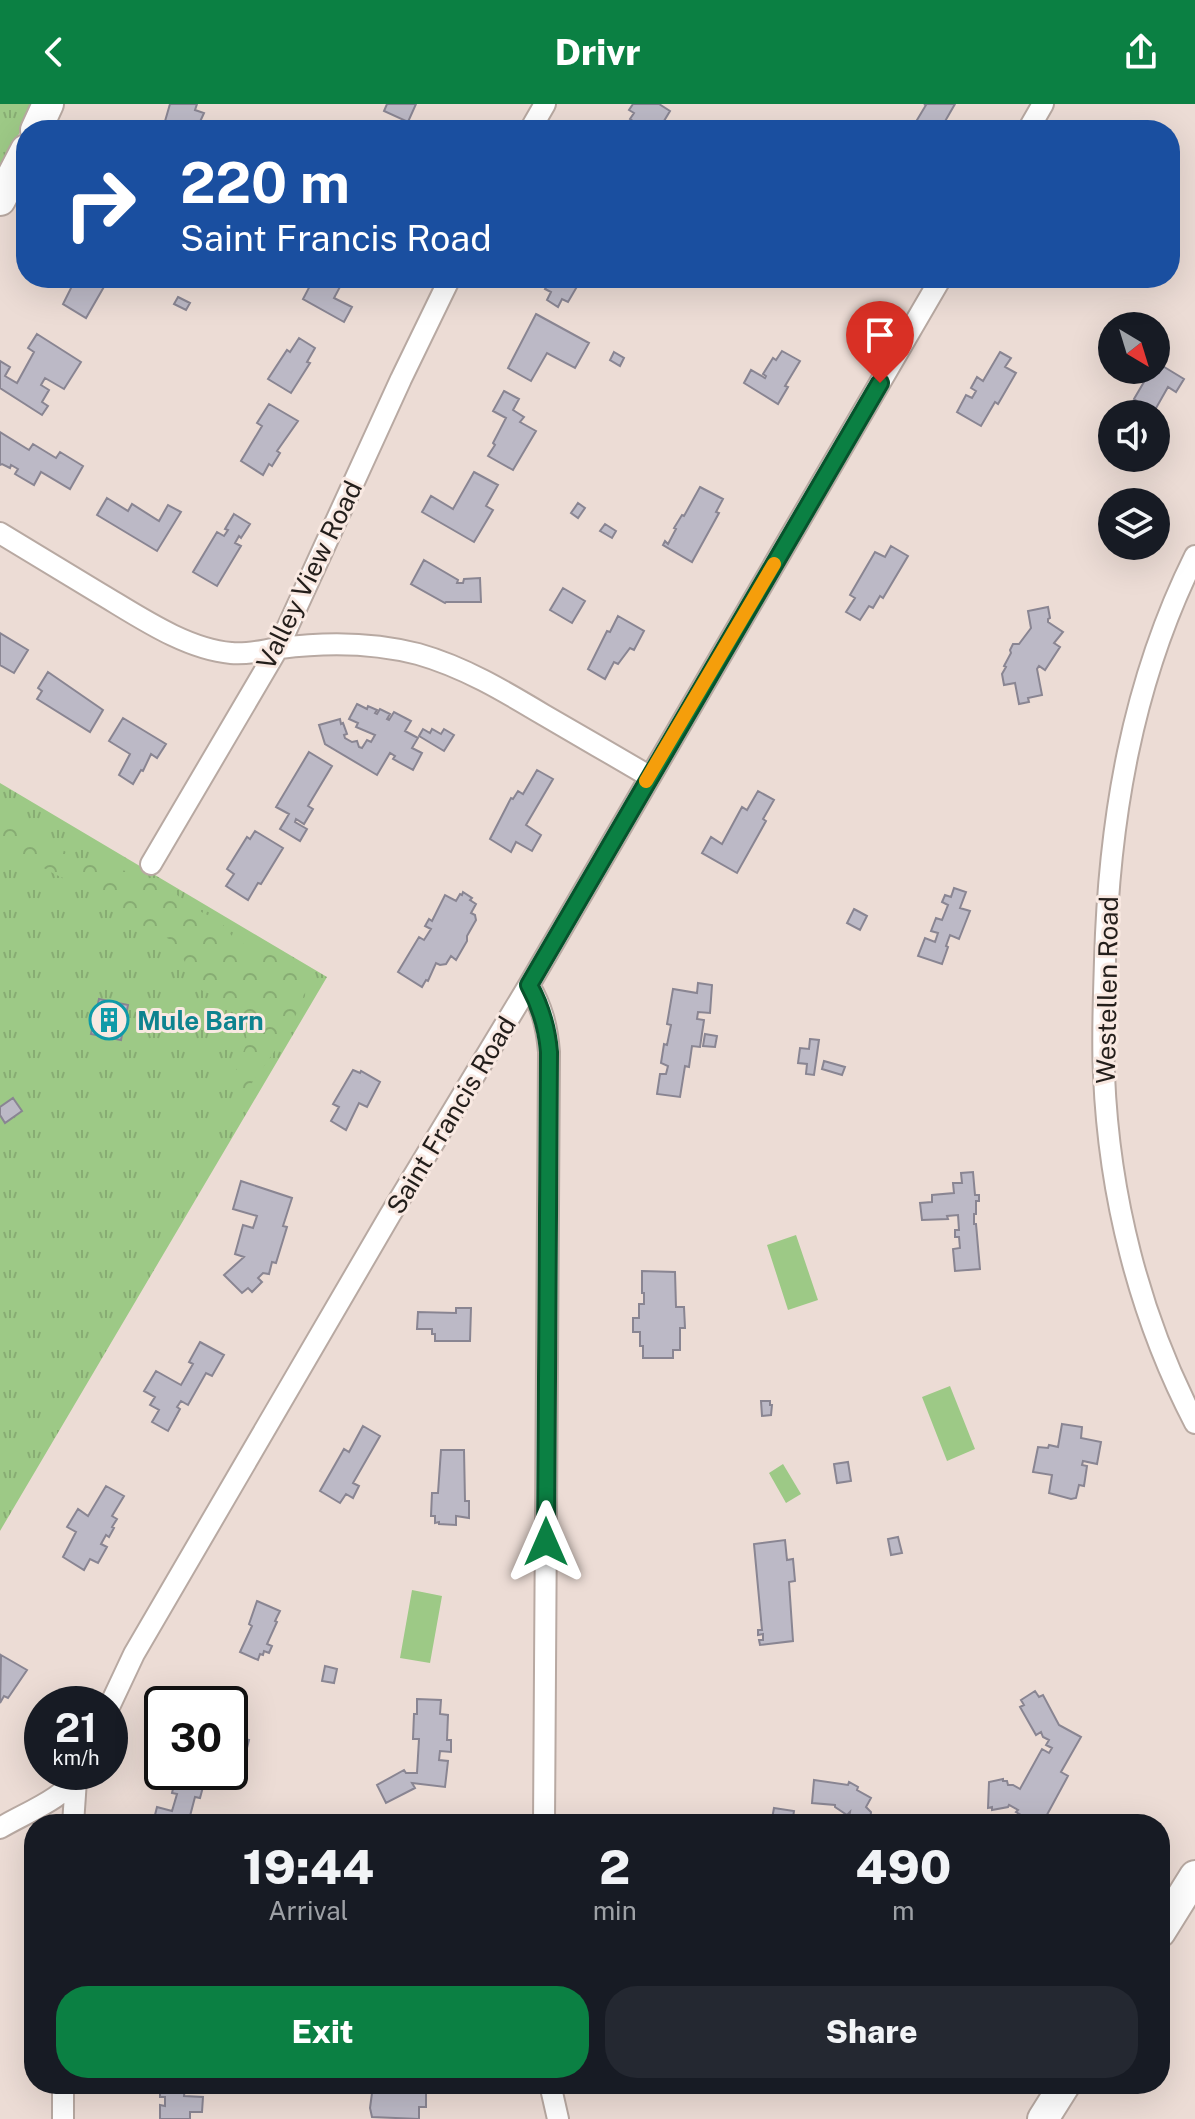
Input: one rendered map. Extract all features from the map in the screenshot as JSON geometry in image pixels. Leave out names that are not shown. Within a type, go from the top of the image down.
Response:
[{"type":"street","points":[[0,200],[16,169]]},
{"type":"street","name":"Valley View Road","points":[[151,864],[278,648],[445,288]]},
{"type":"street","name":"Saint Francis Road","points":[[119,1686],[134,1654],[390,1215],[529,985],[935,288]]},
{"type":"street","points":[[0,533],[139,617],[204,647],[231,653],[337,643],[377,646],[456,666],[649,776]]},
{"type":"street","name":"Westellen Road","points":[[1195,556],[1158,640],[1125,763],[1109,877],[1104,1061],[1111,1159],[1131,1254],[1167,1366],[1195,1423]]},
{"type":"street","points":[[529,985],[541,1007],[549,1052],[544,1814]]},
{"type":"street","points":[[24,1814],[63,1790]]},
{"type":"street","points":[[74,1814],[77,1790]]},
{"type":"street","points":[[0,1828],[24,1814]]},
{"type":"street","points":[[1170,1916],[1195,1876]]},
{"type":"street","points":[[63,2094],[63,2119]]},
{"type":"street","points":[[552,2094],[558,2119]]},
{"type":"street","points":[[1043,2119],[1059,2094]]},
{"type":"green space","points":[[0,104],[33,104],[25,120],[16,120],[16,140],[0,174]]},
{"type":"green space","points":[[0,783],[327,977],[0,1531]]},
{"type":"green space","points":[[0,807],[79,861],[126,871],[168,887],[191,907],[220,921],[236,941],[300,966],[306,977],[305,996],[286,1035],[247,1090],[241,1091],[231,1084],[247,1042],[243,1013],[234,1005],[201,990],[169,939],[75,881],[0,851]]},
{"type":"green space","points":[[796,1235],[818,1300],[788,1310],[767,1245]]},
{"type":"green space","points":[[950,1386],[975,1449],[947,1461],[922,1397]]},
{"type":"green space","points":[[783,1464],[801,1494],[786,1503],[769,1473]]},
{"type":"green space","points":[[412,1590],[442,1596],[430,1663],[400,1658]]},
{"type":"building","points":[[170,104],[197,104],[195,110],[204,113],[201,120],[165,120]]},
{"type":"building","points":[[387,104],[416,104],[409,120],[384,111]]},
{"type":"building","points":[[633,104],[659,104],[670,111],[665,120],[632,120],[634,113],[629,110]]},
{"type":"building","points":[[955,104],[946,120],[917,120],[926,105]]},
{"type":"building","points":[[71,288],[103,288],[86,318],[63,304]]},
{"type":"building","points":[[309,288],[339,288],[334,298],[352,307],[344,322],[303,299]]},
{"type":"building","points":[[576,288],[568,302],[562,299],[558,307],[547,300],[551,292],[545,289]]},
{"type":"building","points":[[178,297],[190,303],[186,310],[174,304]]},
{"type":"building","points":[[536,314],[589,343],[575,368],[547,353],[531,381],[508,368]]},
{"type":"building","points":[[37,334],[81,362],[64,389],[45,378],[41,385],[49,390],[42,402],[48,406],[42,415],[0,388],[0,361],[10,367],[5,376],[17,383],[34,352],[28,348]]},
{"type":"building","points":[[299,338],[315,348],[307,362],[310,363],[291,393],[268,379]]},
{"type":"building","points":[[782,351],[800,361],[778,404],[744,383],[751,370],[765,378],[763,374],[773,358],[776,360]]},
{"type":"building","points":[[614,352],[624,358],[620,366],[610,360]]},
{"type":"building","points":[[1000,352],[1011,358],[1005,367],[1016,373],[981,426],[957,412],[966,395],[972,398],[976,391],[971,388],[977,377],[983,381]]},
{"type":"building","points":[[1170,370],[1184,379],[1176,392],[1168,387],[1161,400],[1134,399],[1143,384],[1170,384]]},
{"type":"building","points":[[504,391],[519,399],[513,410],[524,417],[520,422],[536,431],[513,470],[488,456],[506,418],[493,411]]},
{"type":"building","points":[[269,404],[298,421],[277,451],[280,453],[272,466],[269,464],[263,475],[241,461],[262,426],[257,423]]},
{"type":"building","points":[[0,432],[29,450],[33,444],[56,458],[60,452],[83,466],[70,489],[41,472],[34,485],[15,474],[18,469],[0,465]]},
{"type":"building","points":[[474,472],[498,485],[486,506],[493,510],[474,542],[422,512],[431,496],[453,509]]},
{"type":"building","points":[[700,487],[723,499],[716,512],[719,513],[692,562],[663,545],[665,541],[668,544],[674,528]]},
{"type":"building","points":[[107,498],[128,511],[132,504],[159,521],[168,505],[181,512],[157,551],[97,515]]},
{"type":"building","points":[[578,503],[585,508],[578,518],[571,513]]},
{"type":"building","points":[[234,514],[250,524],[235,543],[241,546],[217,586],[193,572],[217,532],[224,536]]},
{"type":"building","points":[[605,524],[616,531],[612,538],[600,531]]},
{"type":"building","points":[[891,546],[908,556],[883,598],[880,596],[873,608],[869,606],[860,620],[846,612],[855,598],[850,595],[875,552],[885,557]]},
{"type":"building","points":[[424,560],[458,580],[457,583],[463,583],[464,579],[480,578],[481,602],[445,603],[411,584]]},
{"type":"building","points":[[563,588],[585,601],[572,623],[550,610]]},
{"type":"building","points":[[1048,607],[1048,622],[1063,632],[1054,643],[1060,647],[1045,670],[1039,666],[1037,669],[1042,695],[1019,704],[1015,683],[1004,685],[1004,666],[1013,644],[1019,644],[1031,628],[1028,611]]},
{"type":"building","points":[[618,616],[644,631],[634,650],[630,648],[618,664],[614,662],[605,679],[588,669]]},
{"type":"building","points":[[0,633],[28,650],[14,673],[0,665]]},
{"type":"building","points":[[48,672],[103,710],[90,732],[37,699],[42,691],[38,688]]},
{"type":"building","points":[[357,704],[377,710],[377,714],[380,709],[390,714],[389,720],[394,712],[411,721],[405,731],[418,738],[412,748],[422,753],[413,770],[393,759],[395,756],[390,753],[377,775],[325,744],[319,725],[340,719],[347,734],[345,738],[357,741],[362,748],[367,740],[371,742],[375,735],[356,727],[358,723],[349,719]]},
{"type":"building","points":[[123,718],[166,744],[157,758],[151,754],[133,784],[119,775],[130,754],[109,741]]},
{"type":"building","points":[[423,729],[430,733],[432,729],[441,734],[444,729],[454,735],[444,751],[419,736]]},
{"type":"building","points":[[309,752],[332,766],[308,806],[313,809],[304,824],[296,819],[295,822],[307,829],[300,841],[280,829],[289,814],[276,807]]},
{"type":"building","points":[[537,770],[553,779],[526,825],[541,835],[532,851],[516,842],[511,852],[490,839],[511,798],[518,791],[523,794]]},
{"type":"building","points":[[758,791],[774,800],[737,873],[702,853],[711,837],[722,844],[742,807],[747,810]]},
{"type":"building","points":[[255,831],[283,848],[248,900],[226,886],[234,874],[227,869],[247,837],[250,839]]},
{"type":"building","points":[[954,888],[966,892],[960,908],[970,911],[959,939],[950,935],[942,964],[918,956],[925,938],[935,942],[938,933],[931,931],[936,918],[942,920],[948,905],[942,902],[945,895],[951,897]]},
{"type":"building","points":[[463,892],[476,904],[471,913],[476,920],[467,941],[456,960],[451,956],[446,964],[436,963],[422,987],[398,972],[419,937],[424,940],[431,929],[425,926],[429,919],[432,921],[445,895],[456,901]]},
{"type":"building","points":[[854,909],[867,916],[860,930],[847,923]]},
{"type":"building","points":[[698,983],[712,985],[710,1013],[698,1012],[697,1019],[704,1020],[700,1047],[692,1046],[680,1097],[657,1094],[660,1074],[666,1074],[668,1066],[661,1063],[671,1025],[667,1024],[673,989],[697,993]]},
{"type":"building","name":"Mule Barn","points":[[99,999],[128,1005],[121,1040],[91,1034]]},
{"type":"building","points":[[705,1034],[717,1036],[715,1047],[703,1046]]},
{"type":"building","points":[[810,1039],[819,1040],[814,1075],[806,1074],[807,1064],[798,1063],[800,1048],[809,1049]]},
{"type":"building","points":[[824,1061],[845,1067],[842,1075],[822,1069]]},
{"type":"building","points":[[353,1070],[380,1082],[367,1107],[359,1103],[346,1130],[331,1121],[339,1107],[333,1104]]},
{"type":"building","points":[[13,1098],[22,1111],[5,1123],[0,1107]]},
{"type":"building","points":[[973,1172],[975,1195],[979,1195],[974,1224],[980,1269],[955,1271],[953,1249],[960,1248],[959,1237],[955,1237],[955,1230],[959,1230],[958,1215],[947,1216],[948,1219],[922,1220],[920,1203],[932,1202],[932,1195],[954,1193],[953,1183],[962,1183],[961,1173]]},
{"type":"building","points":[[241,1181],[292,1198],[276,1263],[272,1262],[269,1274],[263,1273],[258,1278],[262,1282],[252,1292],[248,1288],[242,1293],[224,1275],[244,1257],[235,1254],[243,1225],[253,1228],[257,1216],[233,1209]]},
{"type":"building","points":[[642,1271],[675,1272],[676,1307],[684,1307],[685,1328],[680,1328],[680,1350],[673,1350],[673,1358],[643,1358],[640,1332],[633,1332],[633,1318],[639,1318],[639,1304],[644,1304]]},
{"type":"building","points":[[456,1308],[471,1308],[470,1341],[435,1341],[432,1329],[417,1329],[418,1312],[456,1313]]},
{"type":"building","points":[[200,1342],[224,1355],[212,1376],[206,1373],[188,1405],[181,1401],[168,1431],[152,1422],[159,1410],[150,1405],[155,1397],[144,1391],[156,1371],[181,1385],[193,1364],[189,1362]]},
{"type":"building","points":[[761,1401],[770,1401],[771,1415],[762,1416]]},
{"type":"building","points":[[1062,1424],[1082,1427],[1081,1438],[1101,1442],[1097,1464],[1083,1461],[1082,1465],[1087,1466],[1084,1486],[1079,1485],[1076,1498],[1071,1499],[1049,1493],[1052,1475],[1033,1472],[1038,1447],[1058,1447]]},
{"type":"building","points":[[363,1426],[380,1436],[353,1483],[359,1486],[353,1498],[346,1494],[340,1503],[320,1491],[344,1449],[349,1452]]},
{"type":"building","points":[[441,1450],[464,1450],[465,1501],[469,1501],[469,1518],[456,1516],[456,1525],[435,1523],[435,1516],[431,1516],[432,1493],[438,1493]]},
{"type":"building","points":[[848,1462],[851,1481],[837,1483],[834,1464]]},
{"type":"building","points":[[106,1486],[124,1496],[112,1516],[117,1519],[114,1528],[101,1544],[107,1547],[98,1563],[90,1559],[84,1570],[63,1557],[76,1532],[67,1527],[78,1509],[88,1516]]},
{"type":"building","points":[[898,1537],[902,1553],[891,1555],[888,1539]]},
{"type":"building","points":[[785,1540],[787,1560],[793,1559],[795,1581],[789,1582],[793,1641],[760,1645],[763,1634],[758,1635],[758,1630],[762,1630],[754,1544]]},
{"type":"building","points":[[257,1601],[280,1611],[267,1644],[272,1646],[269,1653],[264,1651],[258,1660],[240,1652],[252,1626],[249,1624]]},
{"type":"building","points":[[1,1655],[27,1670],[8,1698],[4,1696],[0,1703]]},
{"type":"building","points":[[325,1666],[337,1669],[334,1683],[322,1681]]},
{"type":"building","points":[[1035,1691],[1039,1697],[1043,1695],[1059,1725],[1081,1737],[1061,1772],[1068,1776],[1047,1814],[1020,1814],[1009,1805],[992,1810],[992,1807],[988,1808],[989,1782],[1003,1779],[1008,1785],[1020,1789],[1042,1749],[1049,1753],[1052,1748],[1046,1745],[1049,1740],[1041,1732],[1036,1735],[1020,1707],[1024,1705],[1021,1700]]},
{"type":"building","points":[[417,1699],[441,1700],[440,1714],[448,1715],[447,1740],[451,1740],[451,1752],[440,1751],[439,1760],[448,1761],[445,1787],[412,1783],[415,1788],[386,1803],[377,1785],[404,1770],[406,1773],[417,1773],[419,1739],[413,1739]]},
{"type":"building","points":[[814,1780],[848,1785],[849,1782],[871,1798],[866,1807],[871,1814],[846,1814],[835,1805],[812,1803]]},
{"type":"building","points":[[173,1790],[202,1790],[200,1798],[195,1797],[191,1814],[155,1814],[157,1807],[172,1811],[177,1794],[172,1793]]},
{"type":"building","points":[[774,1808],[794,1811],[794,1814],[773,1814]]},
{"type":"building","points":[[160,2094],[184,2094],[203,2097],[202,2112],[190,2112],[190,2119],[160,2119],[160,2105],[165,2106],[165,2097],[160,2097]]},
{"type":"building","points":[[372,2094],[426,2094],[426,2107],[419,2107],[419,2119],[372,2117]]},
{"type":"slow traffic","points":[[646,781],[774,564]]},
{"type":"place","name":"Mule Barn","points":[[109,1020]]},
{"type":"route","points":[[546,1542],[549,1052],[541,1007],[529,985],[880,383]]}]
